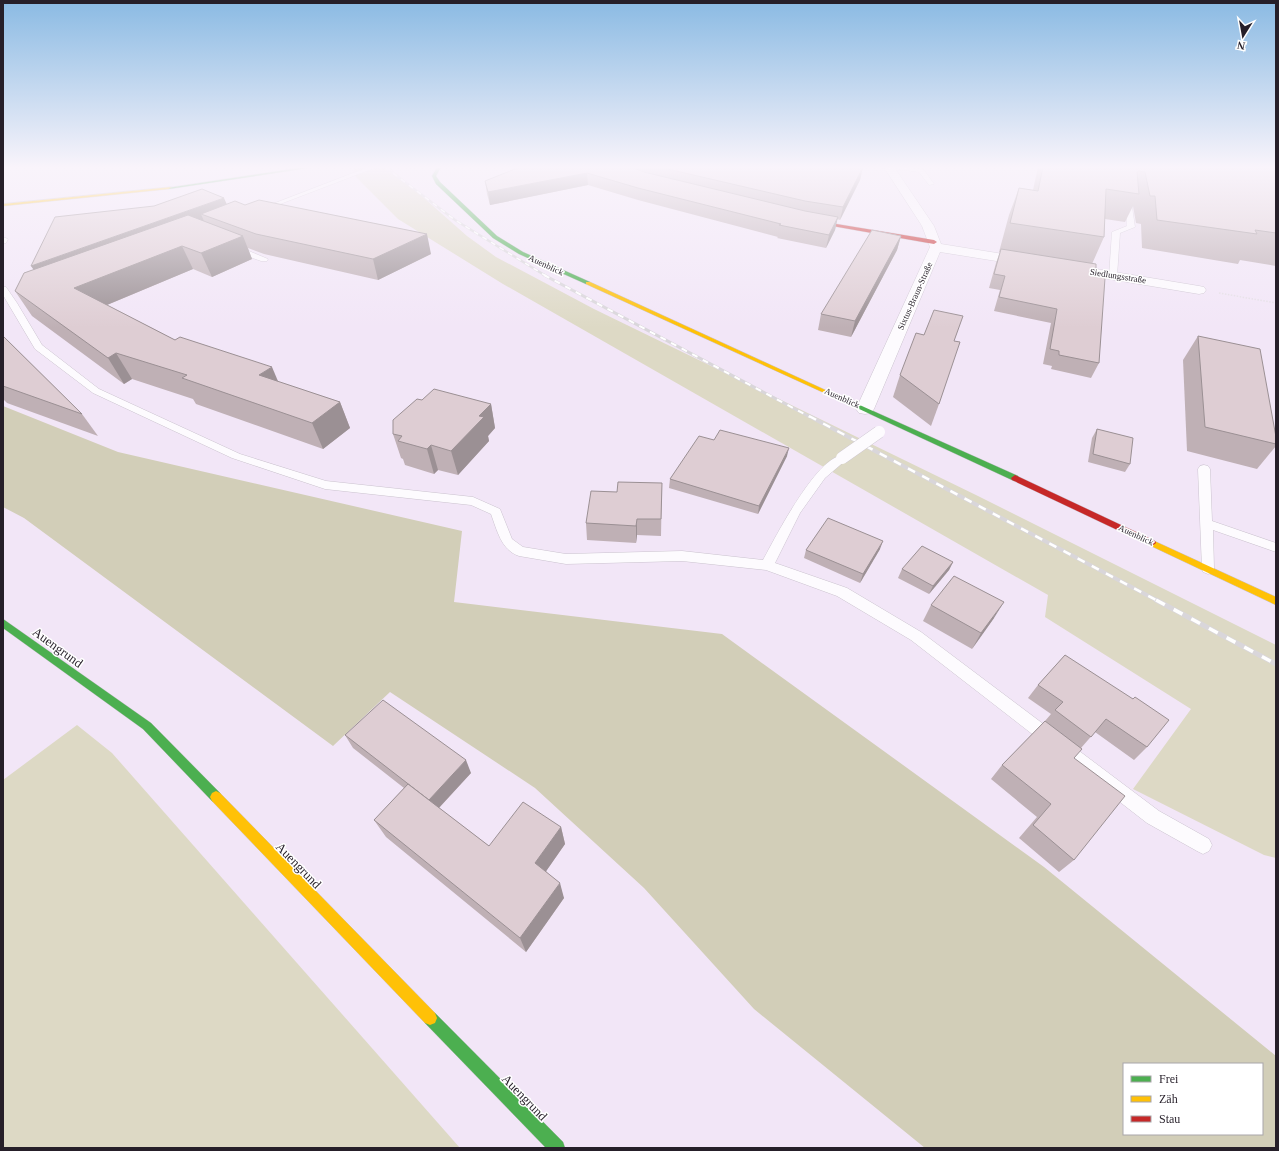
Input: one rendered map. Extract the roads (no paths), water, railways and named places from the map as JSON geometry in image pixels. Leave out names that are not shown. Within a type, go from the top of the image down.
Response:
[{"type":"street","name":"Auenblick","points":[[477,221],[486,229],[521,253],[865,409],[1276,601]]},
{"type":"street","points":[[814,221],[935,245]]},
{"type":"street","points":[[925,221],[935,245]]},
{"type":"street","name":"Sixtus-Braun-Straße","points":[[865,409],[935,245]]},
{"type":"street","name":"Siedlungsstraße","points":[[935,245],[1199,290]]},
{"type":"street","name":"Auengrund","points":[[3,623],[147,726],[557,1148]]},
{"type":"lane","points":[[1113,276],[1116,232],[1131,227],[1130,221]]},
{"type":"lane","points":[[227,245],[264,260]]},
{"type":"lane","points":[[3,289],[16,301],[38,347],[96,391],[236,456],[325,485],[473,500],[496,512],[507,540],[520,551],[566,559],[682,556],[767,565],[842,592],[916,636],[1153,817],[1203,845]]},
{"type":"lane","points":[[767,565],[795,512],[821,475],[842,458],[893,422]]},
{"type":"lane","points":[[1204,469],[1208,568]]},
{"type":"lane","points":[[1206,524],[1276,548]]},
{"type":"railway","points":[[456,221],[546,276]]},
{"type":"railway","points":[[544,275],[810,417]]},
{"type":"railway","points":[[809,416],[1158,601]]},
{"type":"railway","points":[[1156,600],[1276,664]]}]
